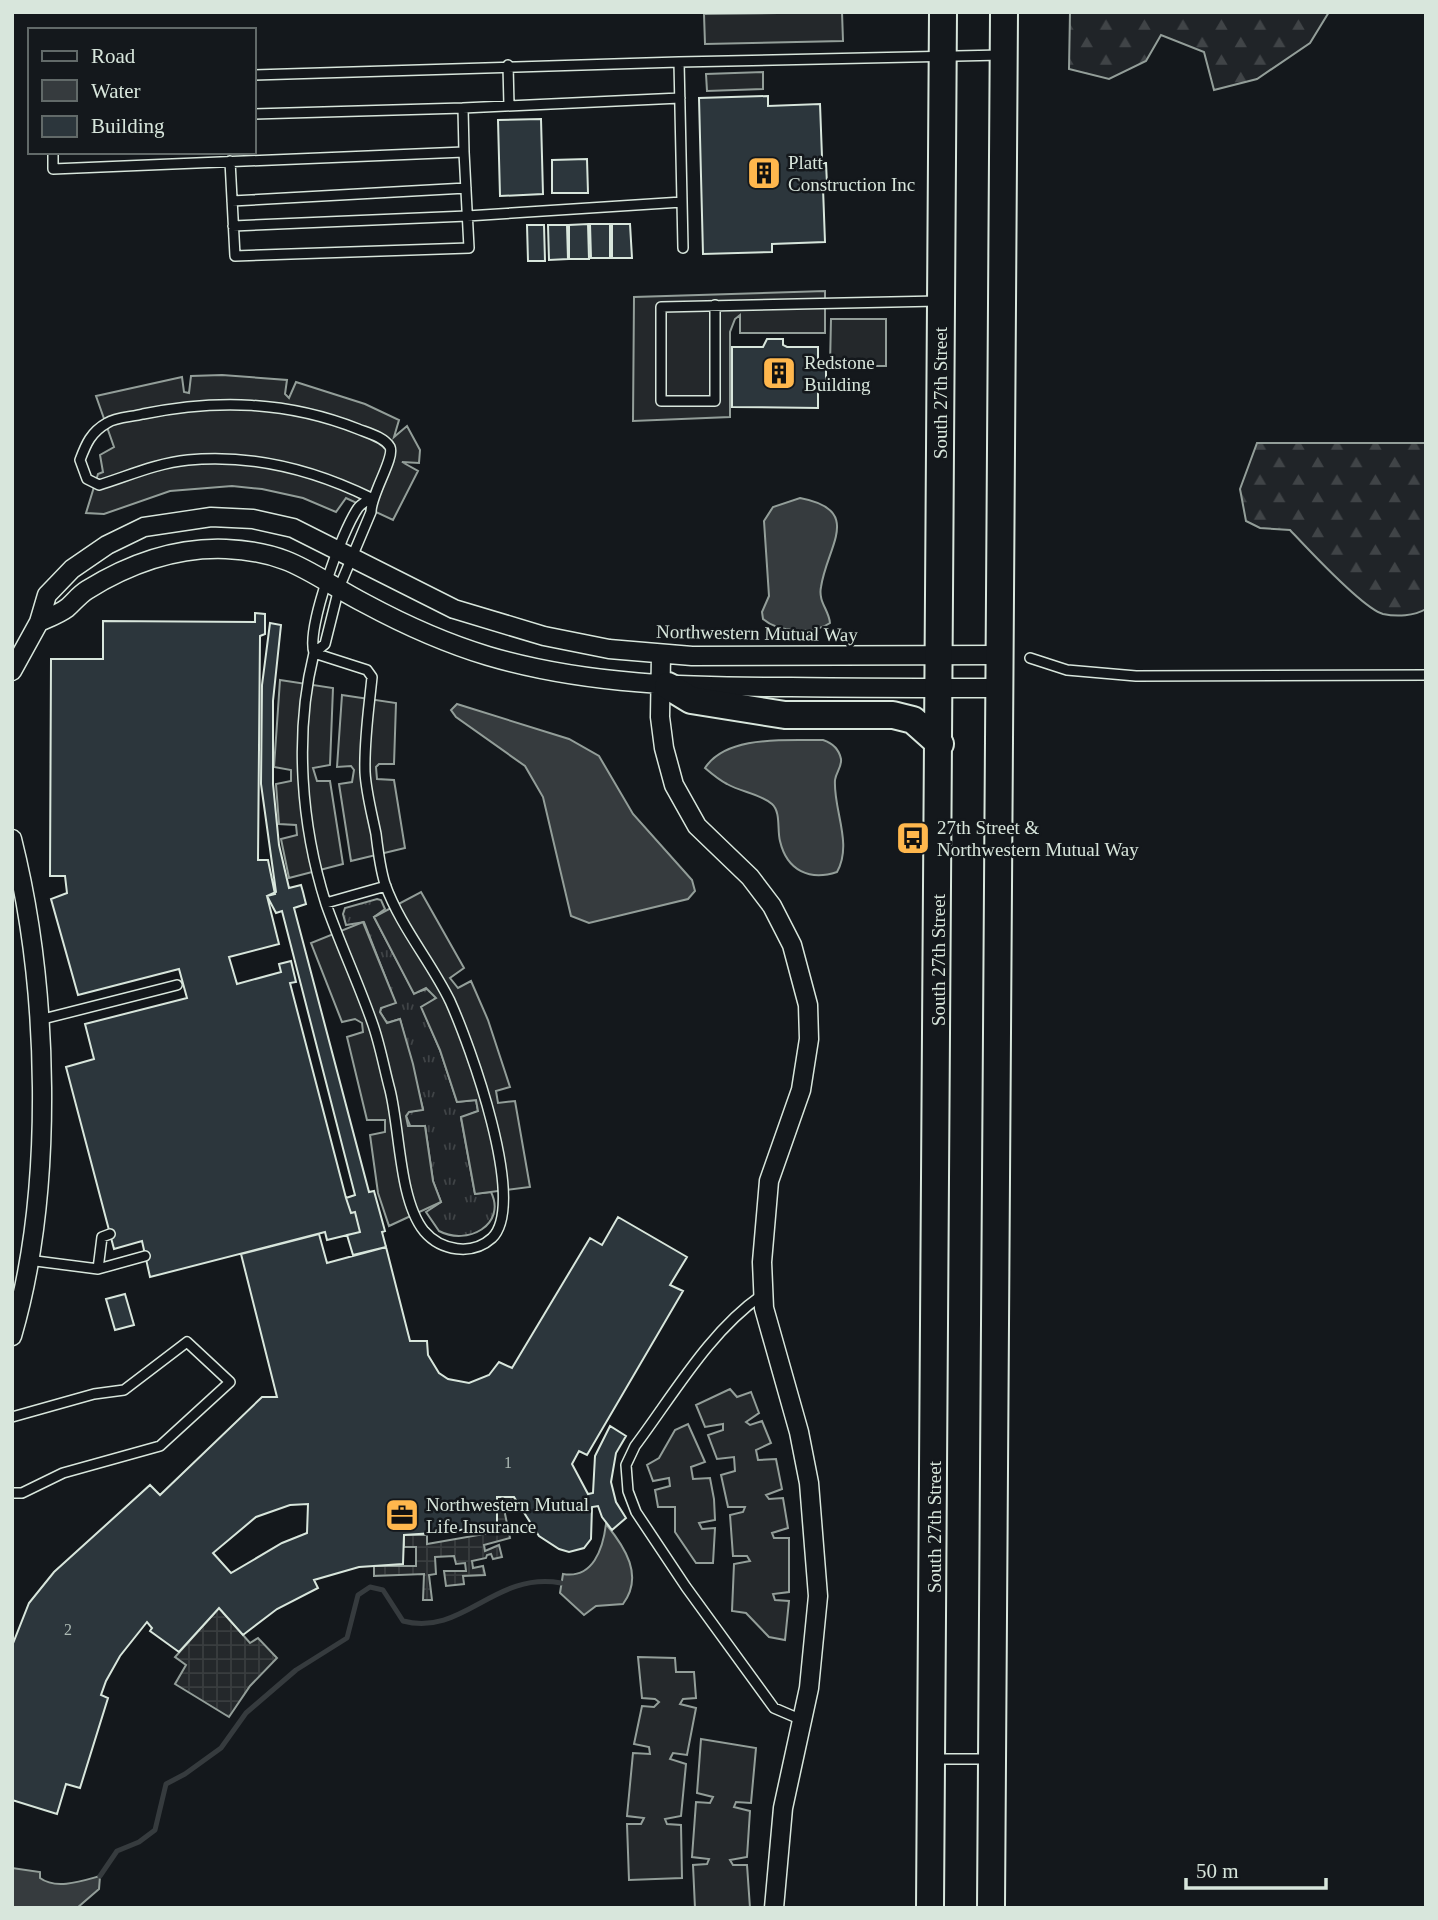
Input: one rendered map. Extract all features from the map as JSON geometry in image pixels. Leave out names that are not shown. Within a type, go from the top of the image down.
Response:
[{"type":"main road","name":"South 27th Street","points":[[930,1908],[943,12]]},
{"type":"main road","points":[[991,1908],[997,688],[1004,12]]},
{"type":"main road","points":[[664,686],[691,700],[785,715],[892,715],[913,720],[940,744]]},
{"type":"street","name":"Northwestern Mutual Way","points":[[12,671],[39,622],[47,595],[72,569],[107,545],[144,527],[211,517],[253,519],[293,528],[454,609],[500,625],[596,646],[661,655],[998,655]]},
{"type":"street","points":[[39,622],[65,609],[85,592],[116,574],[154,558],[181,551],[225,549],[261,552],[288,560],[435,638],[489,656],[600,679],[664,686],[997,688]]},
{"type":"street","points":[[661,655],[664,748],[674,785],[697,826],[750,877],[772,905],[792,945],[808,1005],[809,1039],[801,1090],[769,1181],[764,1226],[762,1295],[778,1364],[799,1432],[816,1542],[815,1651],[783,1808],[774,1908]]},
{"type":"street","points":[[12,839],[29,921],[39,1020],[41,1122],[28,1260],[12,1336]]},
{"type":"lane","points":[[256,75],[508,65],[1003,55]]},
{"type":"lane","points":[[679,62],[683,248]]},
{"type":"lane","points":[[508,65],[509,106]]},
{"type":"lane","points":[[256,114],[680,99]]},
{"type":"lane","points":[[230,161],[235,256],[468,248],[463,108]]},
{"type":"lane","points":[[53,154],[53,169],[464,152]]},
{"type":"lane","points":[[232,201],[466,188]]},
{"type":"lane","points":[[233,226],[467,216],[682,202]]},
{"type":"lane","points":[[715,305],[715,401],[662,401],[661,307],[715,305],[940,300]]},
{"type":"lane","points":[[314,653],[325,645],[334,584],[345,553],[372,512],[371,499],[392,456],[389,447],[379,437],[337,421],[290,410],[243,404],[191,404],[108,421],[88,438],[80,460],[87,479],[99,485],[187,460],[236,459],[274,463],[317,475],[371,499]]},
{"type":"lane","points":[[314,653],[367,670],[372,677],[365,774],[386,886],[450,1002],[491,1118],[503,1188],[504,1212],[500,1227],[493,1236],[469,1249],[451,1249],[435,1241],[414,1213],[404,1177],[394,1108],[373,1024],[326,903],[312,844],[303,778],[307,680],[314,653],[310,642],[334,584],[359,506],[371,499]]},
{"type":"lane","points":[[1030,658],[1067,670],[1136,676],[1426,676]]},
{"type":"lane","points":[[326,903],[386,886]]},
{"type":"lane","points":[[39,1020],[177,985]]},
{"type":"lane","points":[[98,1269],[102,1237],[110,1234]]},
{"type":"lane","points":[[28,1260],[98,1269],[145,1256]]},
{"type":"lane","points":[[762,1295],[741,1309],[719,1333],[635,1446],[626,1465],[628,1491],[636,1512],[686,1587],[774,1708],[802,1720]]},
{"type":"lane","points":[[12,1417],[94,1394],[124,1390],[187,1342],[230,1382],[160,1446],[63,1473],[22,1493],[12,1493]]},
{"type":"lane","points":[[932,1759],[991,1759]]},
{"type":"green space","points":[[1070,12],[1329,12],[1310,43],[1257,79],[1214,90],[1204,52],[1161,35],[1146,61],[1109,79],[1069,69]]},
{"type":"green space","points":[[1257,443],[1426,443],[1426,609],[1400,616],[1374,610],[1335,577],[1290,530],[1260,528],[1246,521],[1240,489]]},
{"type":"green space","points":[[381,900],[385,909],[374,917],[414,993],[430,988],[436,998],[422,1008],[440,1050],[457,1102],[476,1100],[478,1111],[461,1118],[475,1194],[491,1192],[495,1204],[489,1223],[472,1234],[450,1235],[439,1231],[426,1212],[441,1202],[433,1181],[425,1126],[411,1128],[406,1116],[409,1112],[423,1109],[400,1019],[387,1023],[380,1012],[381,1008],[395,1002],[364,922],[346,925],[343,914],[345,908]]},
{"type":"shaded area","points":[[842,12],[843,41],[705,44],[704,14]]},
{"type":"shaded area","points":[[763,72],[763,89],[707,91],[706,74]]},
{"type":"shaded area","points":[[825,291],[825,333],[740,333],[740,315],[735,319],[730,332],[730,417],[633,421],[634,297]]},
{"type":"shaded area","points":[[831,319],[886,319],[886,366],[830,366]]},
{"type":"shaded area","points":[[222,375],[287,380],[285,394],[289,398],[296,382],[365,404],[399,420],[394,437],[407,426],[420,450],[419,463],[402,462],[418,471],[393,520],[346,498],[336,512],[303,498],[232,486],[170,491],[104,514],[86,513],[98,474],[103,472],[100,455],[114,447],[96,396],[182,377],[184,392],[189,393],[191,376]]},
{"type":"shaded area","points":[[280,680],[333,688],[330,765],[313,768],[317,781],[330,781],[343,864],[289,878],[281,839],[297,835],[296,825],[279,824],[276,784],[291,781],[291,770],[274,767]]},
{"type":"shaded area","points":[[342,695],[396,703],[394,764],[379,764],[376,767],[377,779],[394,780],[405,848],[351,861],[339,784],[352,782],[354,770],[351,766],[337,767]]},
{"type":"shaded area","points":[[421,892],[464,968],[450,978],[458,988],[471,981],[488,1020],[510,1087],[496,1091],[498,1103],[515,1101],[530,1187],[475,1194],[461,1117],[478,1111],[476,1100],[457,1102],[440,1050],[421,1007],[436,998],[426,988],[414,994],[374,917]]},
{"type":"shaded area","points":[[363,922],[396,1003],[381,1008],[380,1012],[387,1023],[400,1019],[413,1064],[423,1110],[409,1112],[406,1116],[408,1126],[425,1126],[433,1181],[441,1202],[389,1226],[378,1193],[370,1135],[385,1132],[385,1120],[367,1120],[347,1037],[363,1032],[362,1023],[355,1019],[342,1022],[311,943]]},
{"type":"shaded area","points":[[730,1389],[737,1397],[751,1392],[759,1413],[746,1422],[750,1425],[762,1421],[771,1443],[756,1450],[758,1460],[776,1459],[782,1489],[766,1495],[769,1499],[783,1498],[788,1528],[772,1533],[774,1538],[789,1538],[789,1592],[773,1594],[775,1600],[789,1601],[785,1640],[769,1637],[746,1613],[732,1611],[734,1564],[750,1561],[747,1556],[733,1556],[730,1515],[743,1512],[745,1507],[728,1507],[721,1475],[735,1471],[734,1457],[717,1459],[708,1435],[723,1430],[723,1424],[705,1427],[696,1405]]},
{"type":"shaded area","points":[[688,1424],[705,1462],[691,1467],[693,1479],[710,1478],[714,1499],[715,1520],[699,1523],[702,1529],[715,1528],[713,1563],[696,1563],[675,1532],[675,1507],[658,1507],[655,1490],[670,1486],[669,1478],[653,1481],[647,1465],[659,1458],[675,1430]]},
{"type":"shaded area","points":[[497,1497],[514,1497],[516,1501],[504,1509],[510,1538],[484,1545],[485,1551],[499,1545],[502,1557],[493,1559],[491,1554],[472,1561],[473,1568],[483,1566],[485,1575],[463,1576],[464,1584],[446,1586],[444,1571],[466,1571],[465,1563],[456,1564],[454,1556],[435,1557],[436,1574],[429,1575],[432,1600],[423,1600],[424,1574],[374,1576],[374,1566],[416,1566],[416,1547],[404,1547],[404,1535],[427,1535],[427,1544],[496,1532]]},
{"type":"shaded area","points":[[219,1608],[250,1643],[258,1638],[277,1658],[250,1686],[229,1717],[175,1684],[186,1665],[175,1657]]},
{"type":"shaded area","points":[[638,1657],[675,1658],[676,1672],[694,1672],[696,1698],[683,1699],[680,1704],[696,1708],[687,1755],[673,1753],[670,1759],[686,1764],[681,1816],[665,1819],[667,1824],[681,1825],[682,1878],[629,1880],[627,1824],[641,1824],[644,1818],[627,1816],[633,1753],[650,1754],[649,1747],[634,1744],[642,1706],[654,1707],[659,1702],[642,1698]]},
{"type":"shaded area","points":[[701,1739],[756,1748],[751,1803],[736,1802],[734,1807],[750,1811],[747,1857],[730,1860],[733,1865],[747,1865],[750,1908],[695,1908],[693,1865],[707,1864],[709,1859],[692,1857],[696,1802],[710,1803],[713,1797],[697,1793]]},
{"type":"water","points":[[800,498],[820,504],[831,511],[837,532],[820,592],[830,623],[805,630],[777,627],[763,619],[762,612],[769,596],[764,521],[773,507]]},
{"type":"water","points":[[457,704],[569,739],[599,756],[633,814],[692,880],[695,891],[688,899],[589,923],[571,916],[543,797],[525,766],[456,717],[451,710]]},
{"type":"water","points":[[776,740],[823,740],[835,747],[841,759],[835,791],[843,850],[837,872],[818,875],[801,871],[788,860],[780,841],[778,816],[772,804],[727,784],[705,768],[715,757],[743,744]]},
{"type":"water","points":[[606,1524],[620,1542],[630,1562],[632,1583],[623,1604],[596,1606],[584,1615],[560,1593],[563,1574],[582,1572],[589,1567],[599,1552]]},
{"type":"water","points":[[12,1868],[40,1872],[40,1878],[46,1882],[61,1884],[100,1876],[99,1889],[77,1908],[12,1908]]},
{"type":"building","name":"Platt Construction Inc","points":[[768,96],[768,106],[820,104],[822,157],[818,158],[818,163],[826,163],[827,184],[819,184],[819,188],[823,188],[825,242],[772,244],[772,252],[703,254],[699,98]]},
{"type":"building","points":[[541,119],[543,194],[500,196],[498,120]]},
{"type":"building","points":[[587,159],[588,193],[552,193],[552,160]]},
{"type":"building","points":[[588,224],[589,259],[569,259],[569,225]]},
{"type":"building","points":[[590,224],[610,224],[610,258],[591,258]]},
{"type":"building","points":[[612,224],[630,224],[632,258],[612,258]]},
{"type":"building","points":[[527,225],[544,225],[545,261],[528,261]]},
{"type":"building","points":[[548,225],[567,225],[568,259],[549,260]]},
{"type":"building","name":"Redstone Building","points":[[767,339],[783,339],[783,345],[787,347],[818,347],[818,365],[826,366],[826,381],[818,381],[818,408],[732,407],[732,347],[763,347]]},
{"type":"building","points":[[255,613],[265,614],[265,634],[260,636],[258,860],[268,860],[275,894],[267,896],[279,944],[229,957],[237,984],[281,972],[279,964],[291,961],[296,982],[290,983],[346,1198],[351,1213],[355,1212],[360,1232],[327,1240],[325,1232],[150,1277],[142,1241],[114,1249],[66,1067],[94,1059],[85,1024],[187,998],[179,969],[78,995],[51,899],[67,893],[65,876],[50,876],[51,659],[103,659],[103,621],[255,622]]},
{"type":"building","points":[[270,623],[281,625],[273,701],[273,784],[279,845],[289,888],[301,885],[303,892],[306,904],[294,908],[369,1192],[374,1191],[385,1231],[382,1232],[386,1247],[353,1255],[347,1235],[360,1232],[355,1212],[351,1213],[346,1198],[355,1195],[282,911],[276,913],[267,896],[276,892],[261,784],[262,685]]},
{"type":"building","name":"Northwestern Mutual Life Insurance","points":[[618,1217],[687,1257],[670,1285],[683,1291],[587,1455],[579,1451],[572,1464],[588,1494],[593,1493],[595,1456],[610,1426],[626,1436],[616,1453],[611,1482],[616,1502],[626,1518],[612,1530],[598,1506],[592,1507],[591,1539],[584,1548],[569,1552],[539,1536],[514,1497],[497,1497],[497,1523],[450,1532],[404,1535],[403,1564],[359,1567],[314,1580],[318,1588],[277,1609],[243,1635],[219,1608],[179,1652],[150,1631],[152,1628],[147,1622],[120,1656],[106,1681],[101,1695],[108,1698],[80,1788],[66,1784],[57,1814],[12,1800],[12,1646],[29,1603],[54,1572],[150,1485],[160,1495],[262,1397],[277,1397],[241,1254],[319,1234],[327,1263],[386,1247],[410,1341],[427,1341],[428,1355],[439,1373],[448,1379],[469,1383],[489,1375],[499,1362],[512,1368],[590,1238],[602,1245]],"holes":[[[308,1504],[307,1533],[282,1543],[231,1573],[213,1553],[256,1517],[290,1505]]]},
{"type":"building","points":[[125,1294],[134,1325],[115,1330],[106,1299]]},
{"type":"waterway","points":[[100,1876],[117,1851],[139,1842],[155,1830],[166,1784],[221,1748],[246,1713],[296,1670],[347,1638],[358,1595],[370,1587],[383,1590],[403,1621],[424,1623],[444,1620],[462,1613],[516,1586],[537,1582],[561,1583]]},
{"type":"place","name":"Platt Construction Inc","points":[[764,173]]},
{"type":"place","name":"Redstone Building","points":[[779,373]]},
{"type":"place","name":"27th Street & Northwestern Mutual Way","points":[[913,838]]},
{"type":"place","name":"Northwestern Mutual Life Insurance","points":[[402,1515]]}]
